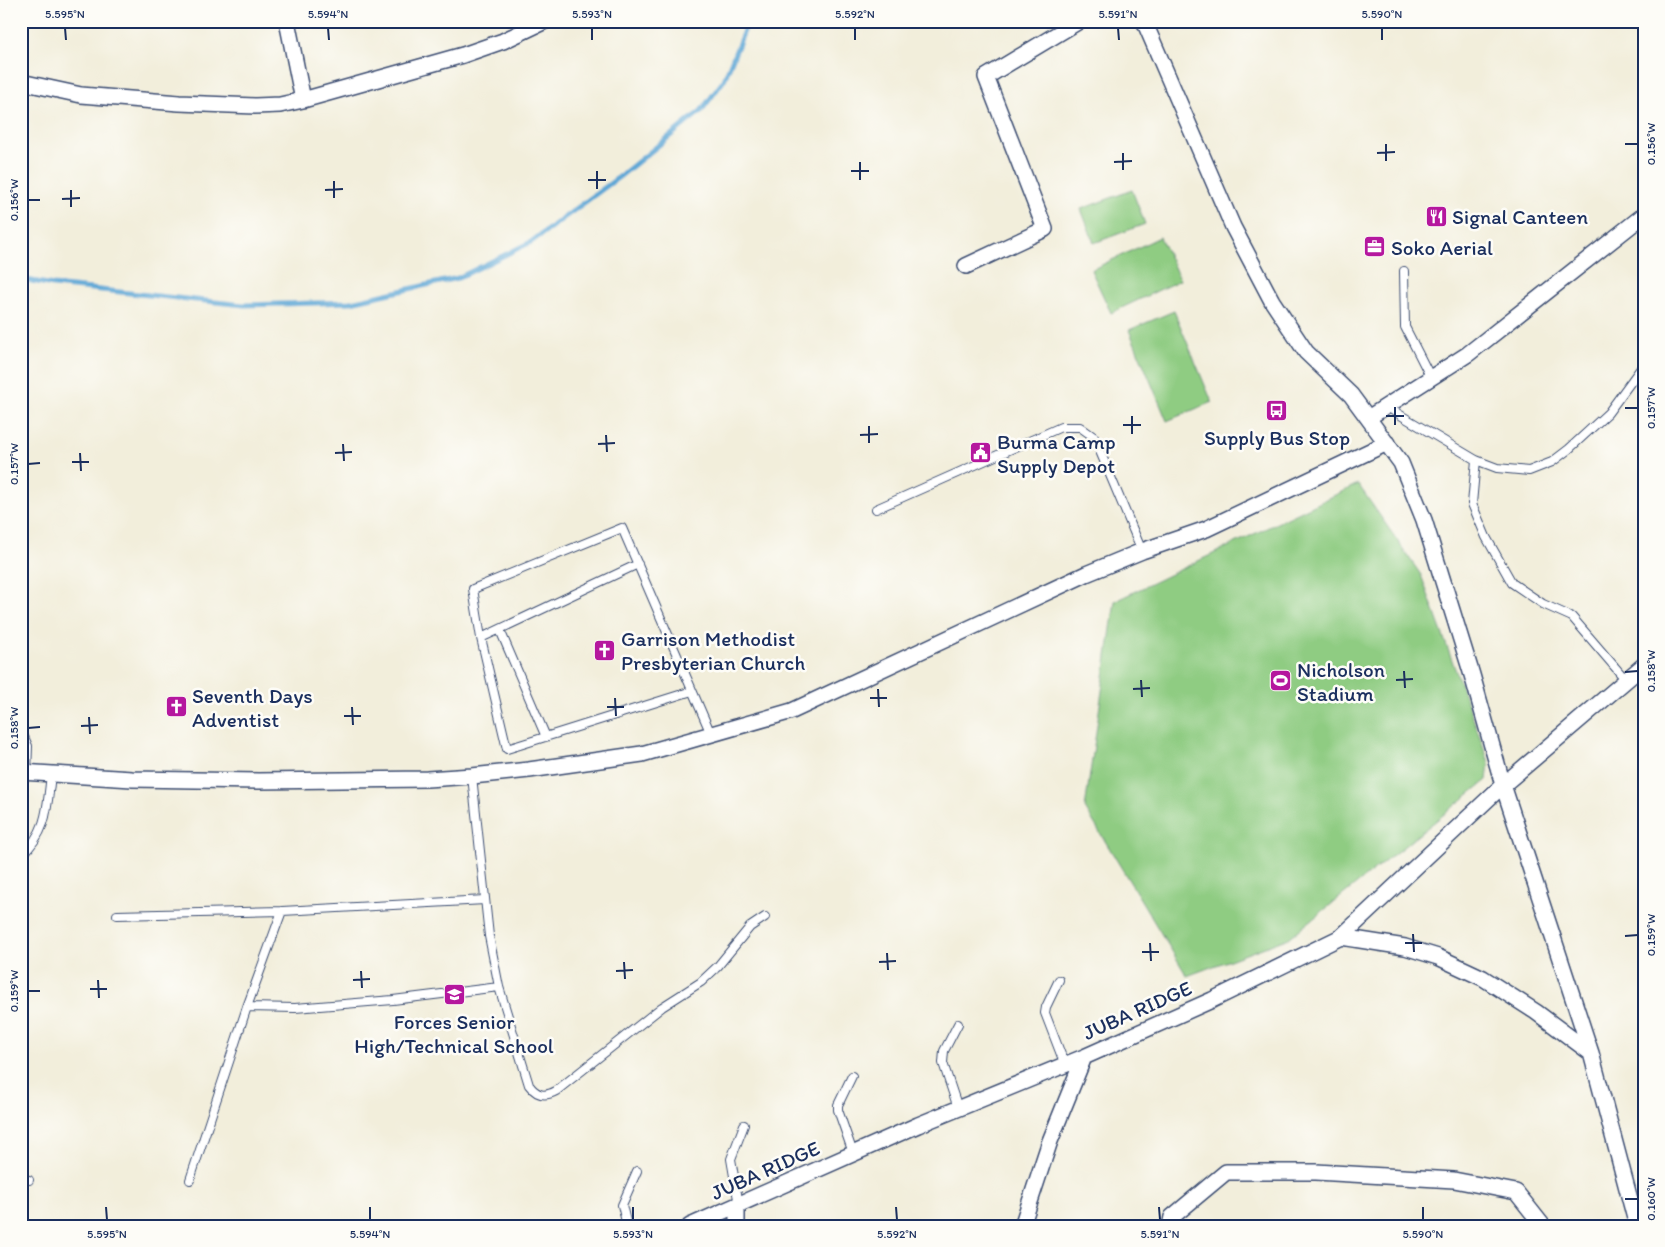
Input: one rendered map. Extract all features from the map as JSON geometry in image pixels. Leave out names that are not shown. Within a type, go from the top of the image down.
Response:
[{"type":"street","points":[[287,21],[303,100]]},
{"type":"street","points":[[21,82],[81,95],[179,103],[280,105],[463,55],[503,42],[545,21]]},
{"type":"street","points":[[966,266],[1045,229],[986,77],[1079,21]]},
{"type":"street","points":[[1144,21],[1233,227],[1272,301],[1306,352],[1351,395],[1401,463],[1424,520],[1472,675],[1503,785],[1591,1053],[1637,1226]]},
{"type":"street","points":[[1368,418],[1468,354],[1644,216]]},
{"type":"street","points":[[24,773],[132,779],[258,781],[426,779],[472,776],[642,754],[792,711],[1086,574],[1142,551],[1206,529],[1387,443]]},
{"type":"street","name":"JUBA RIDGE","points":[[690,1226],[958,1108],[1066,1065],[1212,1000],[1341,937],[1503,785],[1644,665]]},
{"type":"street","points":[[1341,937],[1406,947],[1438,957],[1483,978],[1536,1012],[1591,1053]]},
{"type":"street","points":[[1022,1226],[1050,1141],[1084,1057]]},
{"type":"street","points":[[1170,1226],[1172,1217],[1226,1172],[1316,1172],[1454,1180],[1516,1192],[1542,1226]]},
{"type":"street","points":[[736,1226],[738,1205]]},
{"type":"lane","points":[[1404,271],[1405,327],[1431,378]]},
{"type":"lane","points":[[1387,406],[1476,460],[1498,468],[1529,471],[1552,462],[1569,449],[1608,412],[1644,364]]},
{"type":"lane","points":[[876,509],[1061,427],[1080,427],[1094,437],[1142,551]]},
{"type":"lane","points":[[1476,460],[1472,504],[1486,537],[1512,583],[1542,604],[1572,617],[1626,680]]},
{"type":"lane","points":[[692,691],[507,749],[481,638],[473,589],[622,528],[711,734]]},
{"type":"lane","points":[[481,638],[638,564]]},
{"type":"lane","points":[[500,630],[546,737]]},
{"type":"lane","points":[[21,736],[24,737],[28,746],[24,773]]},
{"type":"lane","points":[[21,856],[39,835],[45,821],[52,774]]},
{"type":"lane","points":[[472,776],[489,936],[499,987],[529,1085],[534,1092],[541,1095],[549,1095],[556,1091],[662,1007],[701,982],[718,966],[750,927],[766,917]]},
{"type":"lane","points":[[118,915],[282,911],[485,900]]},
{"type":"lane","points":[[190,1180],[247,1007],[282,911]]},
{"type":"lane","points":[[1059,980],[1045,1013],[1066,1065]]},
{"type":"lane","points":[[247,1007],[295,1008],[393,1000],[499,987]]},
{"type":"lane","points":[[958,1024],[943,1056],[943,1063],[958,1108]]},
{"type":"lane","points":[[852,1076],[838,1105],[838,1110],[854,1153]]},
{"type":"lane","points":[[738,1205],[731,1159],[744,1125]]},
{"type":"lane","points":[[627,1226],[622,1205],[637,1171]]},
{"type":"green space","points":[[1132,190],[1145,224],[1094,243],[1081,209]]},
{"type":"green space","points":[[1160,237],[1180,280],[1111,313],[1091,270]]},
{"type":"green space","points":[[1174,311],[1212,402],[1167,421],[1129,330]]},
{"type":"green space","name":"Nicholson Stadium","points":[[1358,484],[1421,575],[1489,762],[1487,780],[1289,938],[1187,976],[1085,808],[1115,601]]},
{"type":"waterway","points":[[21,279],[53,285],[244,305],[351,302],[458,278],[531,242],[619,177],[701,111],[724,80],[748,21]]},
{"type":"place","name":"Signal Canteen","points":[[1436,216]]},
{"type":"place","name":"Soko Aerial","points":[[1375,247]]},
{"type":"place","name":"Supply Bus Stop","points":[[1277,410]]},
{"type":"place","name":"Burma Camp Supply Depot","points":[[981,453]]},
{"type":"place","name":"Garrison Methodist Presbyterian Church","points":[[605,650]]},
{"type":"place","name":"Nicholson Stadium","points":[[1281,681]]},
{"type":"place","name":"Seventh Days Adventist","points":[[176,707]]},
{"type":"place","name":"Forces Senior High/Technical School","points":[[454,994]]}]
